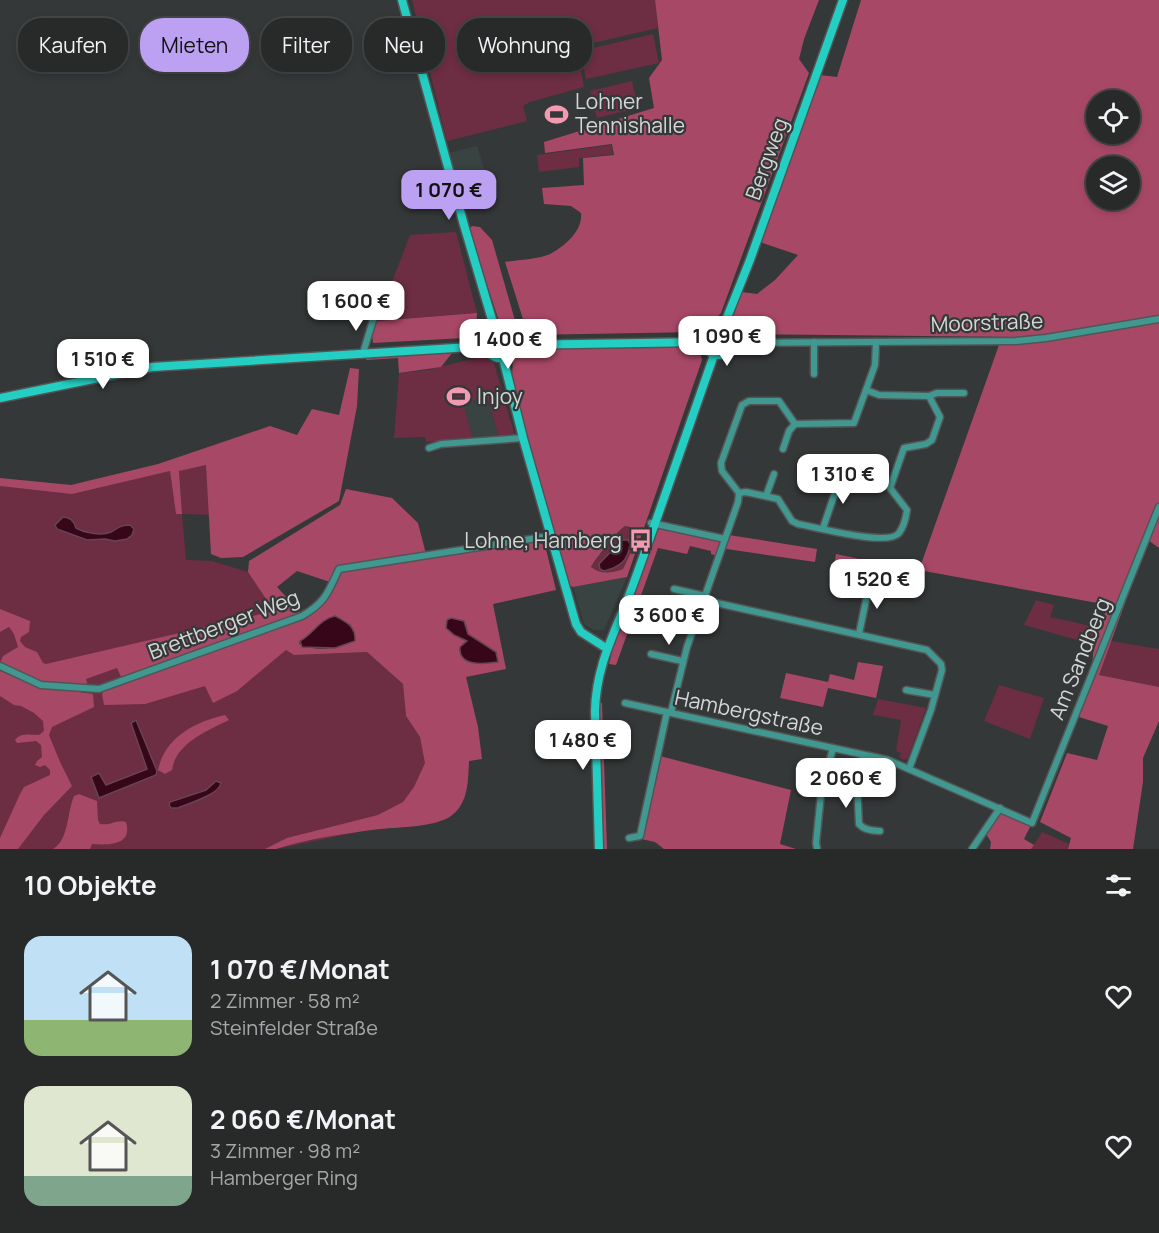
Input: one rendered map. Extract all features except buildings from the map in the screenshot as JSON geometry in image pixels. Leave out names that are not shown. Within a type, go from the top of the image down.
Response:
[{"type":"main road","points":[[402,0],[496,333]]},
{"type":"main road","name":"Bergweg","points":[[722,330],[843,0]]},
{"type":"main road","points":[[722,330],[729,336],[731,343],[727,352],[714,355],[707,349],[705,342],[710,332],[722,330]]},
{"type":"main road","points":[[502,332],[508,335],[513,345],[510,353],[503,358],[494,357],[487,346],[489,339],[496,333],[502,332]]},
{"type":"main road","points":[[513,345],[705,342]]},
{"type":"main road","points":[[0,398],[152,367],[487,346]]},
{"type":"main road","points":[[598,849],[595,693],[606,648],[630,595],[714,355]]},
{"type":"main road","points":[[503,358],[523,438],[576,624],[581,632],[606,648]]},
{"type":"street","points":[[363,353],[374,317]]},
{"type":"street","name":"Moorstraße","points":[[731,343],[1016,341],[1159,319]]},
{"type":"street","points":[[814,342],[814,374]]},
{"type":"street","points":[[783,449],[789,431],[795,424],[854,423],[875,365],[876,342]]},
{"type":"street","points":[[866,390],[879,394],[929,396],[938,393],[964,393]]},
{"type":"street","points":[[795,424],[779,402],[749,401],[742,405],[721,467],[733,488],[739,493],[766,496],[781,502],[794,523],[880,539],[895,536],[900,532],[907,510],[891,491],[890,484],[904,448],[926,444],[932,440],[940,417],[929,396]]},
{"type":"street","points":[[429,448],[441,444],[523,438]]},
{"type":"street","points":[[766,496],[774,474]]},
{"type":"street","points":[[823,528],[837,487],[835,479]]},
{"type":"street","points":[[629,838],[640,836],[682,661],[738,502],[739,493]]},
{"type":"street","name":"Am Sandberg","points":[[1032,823],[1159,507]]},
{"type":"street","points":[[653,524],[725,539]]},
{"type":"street","name":"Brettberger Weg","points":[[0,666],[41,685],[99,689],[302,616],[323,600],[339,569],[550,536]]},
{"type":"street","points":[[859,634],[870,581]]},
{"type":"street","points":[[674,589],[927,650],[942,666],[935,695],[909,769]]},
{"type":"street","points":[[663,621],[693,628]]},
{"type":"street","points":[[651,654],[682,661]]},
{"type":"street","points":[[906,690],[935,695]]},
{"type":"street","name":"Hambergstraße","points":[[625,703],[888,760],[1032,823]]},
{"type":"street","points":[[817,848],[821,794],[832,748]]},
{"type":"street","points":[[862,754],[857,784],[859,824],[873,831],[880,831]]},
{"type":"street","points":[[972,849],[1000,808]]},
{"type":"shaded area","points":[[412,0],[655,0],[658,28],[592,43],[592,18],[457,18],[457,72],[581,72],[584,87],[523,106],[527,121],[447,141],[430,72],[445,72],[445,18],[416,18]]},
{"type":"shaded area","points":[[655,0],[819,0],[799,59],[809,73],[721,313],[713,322],[697,332],[528,335],[505,262],[548,255],[568,241],[579,225],[581,213],[571,206],[544,204],[542,188],[584,185],[583,158],[614,155],[612,144],[545,153],[544,142],[654,108],[649,78],[662,60]]},
{"type":"shaded area","points":[[861,0],[1159,0],[1159,316],[1016,337],[740,334],[734,329],[733,317],[742,292],[757,294],[775,280],[798,255],[760,242],[820,75],[837,77]]},
{"type":"shaded area","points":[[653,34],[659,63],[586,79],[584,72],[592,72],[592,48]]},
{"type":"shaded area","points":[[632,81],[638,108],[597,118],[590,91]]},
{"type":"shaded area","points":[[612,145],[613,154],[579,158],[579,167],[539,172],[537,155]]},
{"type":"shaded area","points":[[477,146],[490,188],[461,197],[449,153]]},
{"type":"shaded area","points":[[472,226],[480,227],[492,240],[518,331],[499,321],[469,229]]},
{"type":"shaded area","points":[[456,232],[477,313],[377,321],[410,235]]},
{"type":"shaded area","points":[[477,313],[476,331],[464,338],[373,343],[372,333],[377,321]]},
{"type":"shaded area","points":[[1159,322],[1159,548],[1148,540],[1099,675],[1159,687],[1159,721],[1143,758],[1143,782],[1133,849],[1068,849],[1071,838],[1040,822],[1067,753],[1097,760],[1108,726],[1079,717],[1095,675],[1094,649],[1108,605],[919,570],[999,345],[1047,340]]},
{"type":"shaded area","points":[[695,347],[700,351],[702,360],[627,577],[573,587],[567,584],[551,530],[512,375],[513,360],[518,354],[558,348]],"holes":[[[625,526],[630,527],[635,535],[633,548],[623,569],[607,572],[591,567],[618,533]]]},
{"type":"shaded area","points":[[452,353],[441,367],[399,373],[398,358],[366,360],[367,357]]},
{"type":"shaded area","points":[[484,356],[494,363],[515,436],[499,437],[487,397],[463,403],[473,439],[426,442],[425,437],[394,438],[399,373],[428,370]]},
{"type":"shaded area","points":[[350,368],[359,369],[357,406],[339,501],[243,557],[221,558],[211,554],[206,465],[179,471],[182,514],[176,514],[170,471],[72,494],[0,486],[0,478],[71,485],[158,464],[270,426],[297,435],[312,409],[339,415]]},
{"type":"shaded area","points":[[487,397],[499,437],[473,439],[463,403]]},
{"type":"shaded area","points":[[206,465],[210,515],[182,514],[179,470]]},
{"type":"shaded area","points":[[170,471],[176,514],[182,514],[186,560],[212,561],[248,572],[274,611],[286,650],[295,655],[367,652],[403,684],[406,716],[420,737],[439,822],[363,831],[276,849],[0,849],[0,479],[75,489]]},
{"type":"shaded area","points":[[346,489],[392,498],[418,523],[426,554],[338,567],[330,582],[297,571],[277,587],[302,614],[122,679],[117,668],[86,679],[88,687],[41,683],[0,663],[3,656],[18,647],[9,627],[0,632],[0,609],[30,621],[29,632],[21,637],[20,641],[25,647],[37,652],[46,664],[274,611],[248,572],[249,561],[340,505]]},
{"type":"shaded area","points":[[63,517],[71,520],[76,528],[93,533],[103,534],[127,525],[134,529],[132,535],[127,539],[87,540],[57,529],[55,525]]},
{"type":"shaded area","points":[[625,526],[630,528],[635,535],[633,548],[623,569],[607,572],[591,567],[613,539]]},
{"type":"shaded area","points":[[657,527],[726,541],[729,535],[817,549],[815,562],[720,548],[717,556],[711,554],[711,551],[690,546],[687,554],[658,548],[616,665],[609,664],[613,648],[633,601]]},
{"type":"shaded area","points":[[622,540],[628,540],[630,544],[625,559],[615,567],[604,571],[600,569],[599,564]]},
{"type":"shaded area","points":[[535,542],[545,545],[556,590],[493,604],[506,669],[466,677],[478,727],[482,759],[469,761],[468,783],[457,811],[444,820],[427,824],[341,834],[276,849],[265,849],[287,838],[378,815],[403,802],[414,787],[425,763],[420,737],[406,716],[403,684],[367,652],[294,655],[286,650],[237,691],[213,703],[205,686],[145,704],[104,705],[102,694],[105,689],[303,618],[323,603],[341,571]],"holes":[[[335,617],[351,625],[354,641],[327,648],[313,648],[299,644],[321,624]],[[466,624],[468,634],[496,652],[493,662],[469,662],[462,644],[467,641],[460,636]]]},
{"type":"shaded area","points":[[836,554],[874,562],[871,574],[834,566]]},
{"type":"shaded area","points":[[627,577],[604,630],[594,630],[584,624],[573,587]]},
{"type":"shaded area","points":[[1036,600],[1054,605],[1050,617],[1100,628],[1095,645],[1024,625]]},
{"type":"shaded area","points":[[335,616],[352,628],[355,641],[335,648],[302,647],[300,641],[325,620]]},
{"type":"shaded area","points":[[451,618],[464,621],[468,634],[496,652],[498,662],[473,663],[463,658],[460,647],[467,641],[446,628],[447,620]]},
{"type":"shaded area","points":[[1111,641],[1159,649],[1159,687],[1099,675]]},
{"type":"shaded area","points":[[858,662],[883,666],[876,698],[828,688],[823,707],[780,698],[786,673],[828,682],[830,674],[854,680]]},
{"type":"shaded area","points":[[0,671],[41,687],[93,694],[94,707],[52,727],[49,735],[72,786],[44,815],[18,849],[0,849],[0,838],[24,787],[50,775],[50,770],[45,765],[40,767],[35,765],[42,757],[41,745],[36,741],[17,743],[15,740],[23,735],[39,735],[44,731],[43,721],[34,713],[0,696]]},
{"type":"shaded area","points":[[999,685],[1044,698],[1030,739],[984,721]]},
{"type":"shaded area","points":[[878,699],[926,708],[908,758],[904,760],[899,757],[901,753],[896,751],[901,720],[873,715]]},
{"type":"shaded area","points":[[599,702],[602,703],[607,849],[602,849],[598,753]]},
{"type":"shaded area","points":[[225,715],[229,720],[186,745],[180,752],[172,770],[165,774],[158,770],[167,748],[174,740],[192,727]]},
{"type":"shaded area","points":[[136,720],[157,771],[156,775],[99,798],[91,777],[99,773],[106,785],[147,769],[131,723]]},
{"type":"shaded area","points":[[656,755],[791,790],[780,844],[796,849],[664,849],[655,842],[641,839],[637,834]]},
{"type":"shaded area","points":[[216,781],[221,783],[209,795],[178,808],[171,808],[169,805],[170,802],[206,790]]},
{"type":"shaded area","points":[[79,794],[97,801],[100,824],[126,822],[126,836],[123,840],[112,844],[92,844],[90,849],[53,849],[62,839],[74,796]]},
{"type":"shaded area","points":[[1000,808],[1032,823],[1024,839],[1034,845],[1031,849],[990,849],[991,842],[985,832]]},
{"type":"shaded area","points":[[1042,832],[1069,844],[1068,849],[1031,849]]},
{"type":"place","name":"Lohner Tennishalle","points":[[557,114]]},
{"type":"place","name":"Injoy","points":[[459,397]]},
{"type":"place","name":"Lohne, Hamberg","points":[[640,541]]}]
